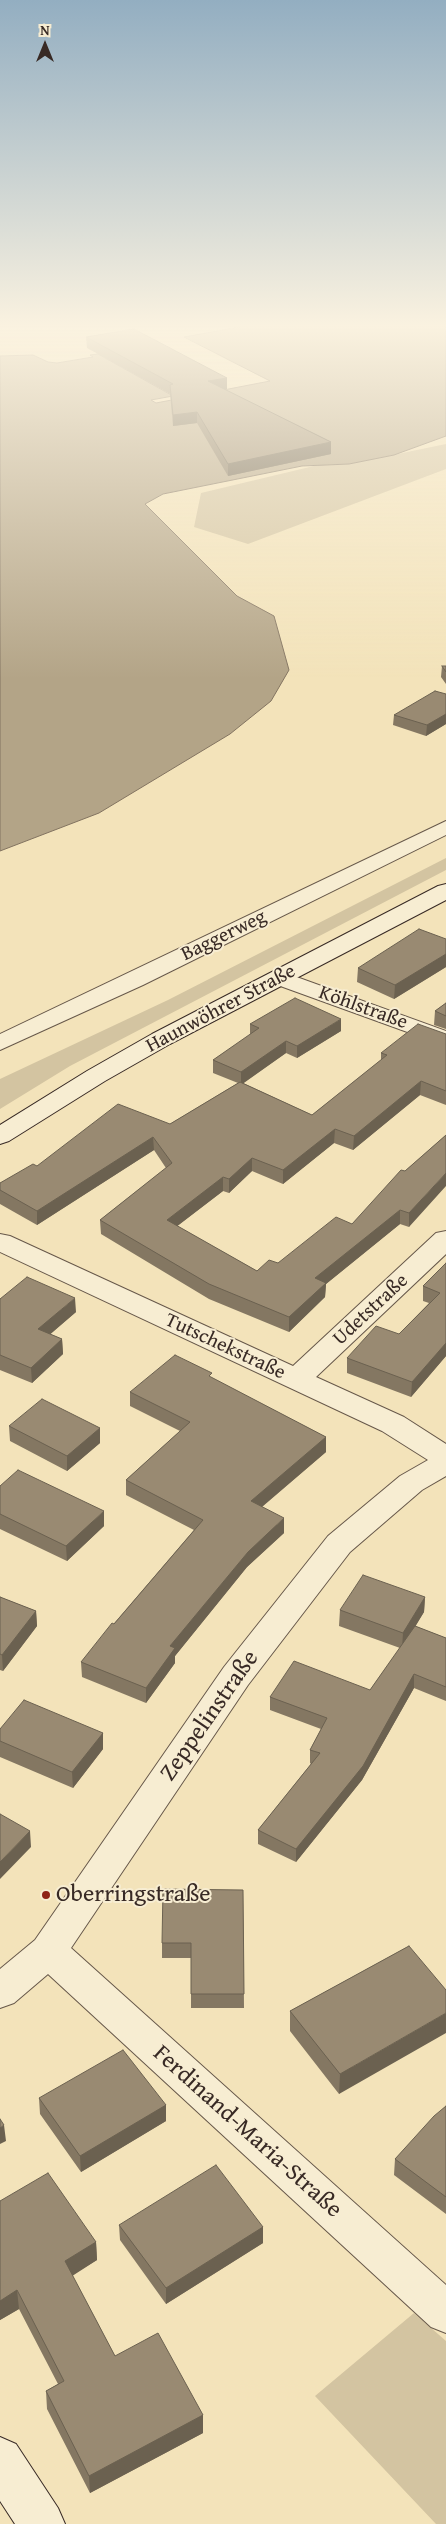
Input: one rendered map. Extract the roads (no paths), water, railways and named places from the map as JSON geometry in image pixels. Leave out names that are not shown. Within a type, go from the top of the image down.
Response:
[{"type":"street","name":"Baggerweg","points":[[0,1043],[135,980],[446,827]]},
{"type":"street","name":"Haunwöhrer Straße","points":[[0,1136],[96,1076],[446,891]]},
{"type":"street","name":"Köhlstraße","points":[[280,978],[446,1039]]},
{"type":"street","name":"Udetstraße","points":[[296,1380],[446,1239]]},
{"type":"street","name":"Tutschekstraße","points":[[0,1242],[393,1424],[446,1458]]},
{"type":"street","name":"Zeppelinstraße","points":[[0,1992],[48,1950],[236,1676],[339,1544],[411,1483],[446,1463]]},
{"type":"street","name":"Ferdinand-Maria-Straße","points":[[48,1950],[446,2313]]},
{"type":"street","points":[[0,2460],[42,2524]]},
{"type":"place","name":"Oberringstraße","points":[[46,1895]]}]
